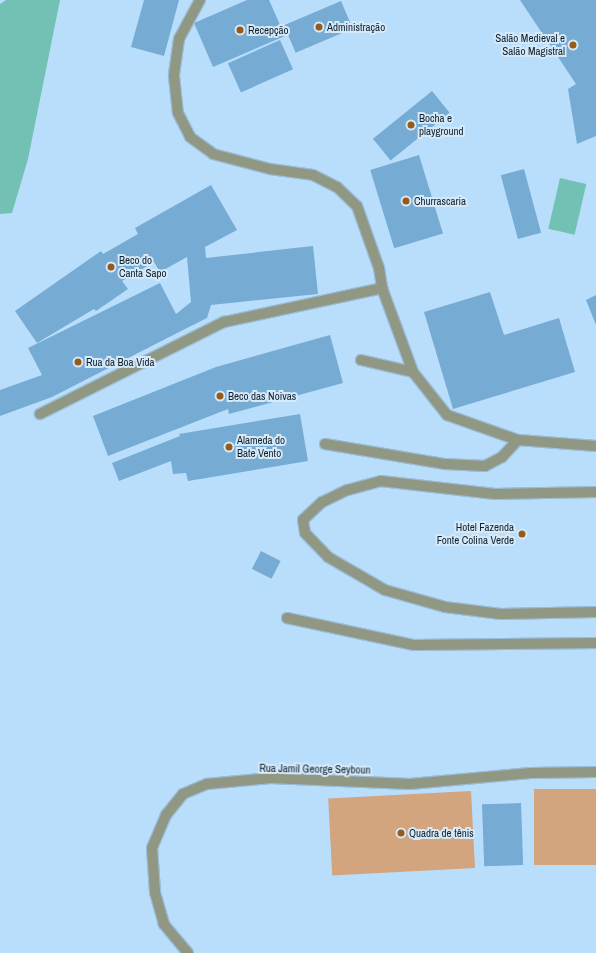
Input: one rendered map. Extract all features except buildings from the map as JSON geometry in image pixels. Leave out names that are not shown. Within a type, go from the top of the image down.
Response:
[{"type":"lane","points":[[200,0],[179,39],[174,76],[178,113],[190,137],[213,154],[270,169],[313,175],[337,187],[357,206],[379,268],[382,288],[412,372],[447,415],[518,440],[596,446]]},
{"type":"lane","points":[[40,414],[224,322],[382,288]]},
{"type":"lane","points":[[361,360],[412,372]]},
{"type":"lane","points":[[325,444],[445,464],[485,466],[502,457],[518,440]]},
{"type":"lane","points":[[596,492],[495,494],[381,481],[347,490],[322,502],[303,520],[305,533],[328,557],[385,590],[445,607],[501,614],[596,612]]},
{"type":"lane","points":[[287,618],[414,645],[596,643]]},
{"type":"lane","name":"Rua Jamil George Seyboun","points":[[188,953],[164,924],[155,892],[152,848],[166,815],[183,794],[207,784],[271,778],[410,784],[531,773],[596,772]]},
{"type":"shaded area","points":[[6,0],[60,0],[28,159],[12,213],[0,214],[0,4]]},
{"type":"shaded area","points":[[560,178],[586,184],[575,235],[548,229]]},
{"type":"shaded area","points":[[534,789],[596,789],[596,865],[534,865]]},
{"type":"shaded area","name":"Quadra de tênis","points":[[471,791],[475,868],[332,875],[328,798]]},
{"type":"place","name":"Administração","points":[[319,27]]},
{"type":"place","name":"Recepção","points":[[240,30]]},
{"type":"place","name":"Salão Medieval e Salão Magistral","points":[[573,45]]},
{"type":"place","name":"Bocha e playground","points":[[411,125]]},
{"type":"place","name":"Churrascaria","points":[[406,201]]},
{"type":"place","name":"Beco do Canta Sapo","points":[[111,267]]},
{"type":"place","name":"Rua da Boa Vida","points":[[78,362]]},
{"type":"place","name":"Beco das Noivas","points":[[220,396]]},
{"type":"place","name":"Alameda do Bate Vento","points":[[229,447]]},
{"type":"place","name":"Hotel Fazenda Fonte Colina Verde","points":[[522,534]]},
{"type":"place","name":"Quadra de tênis","points":[[401,833]]}]
